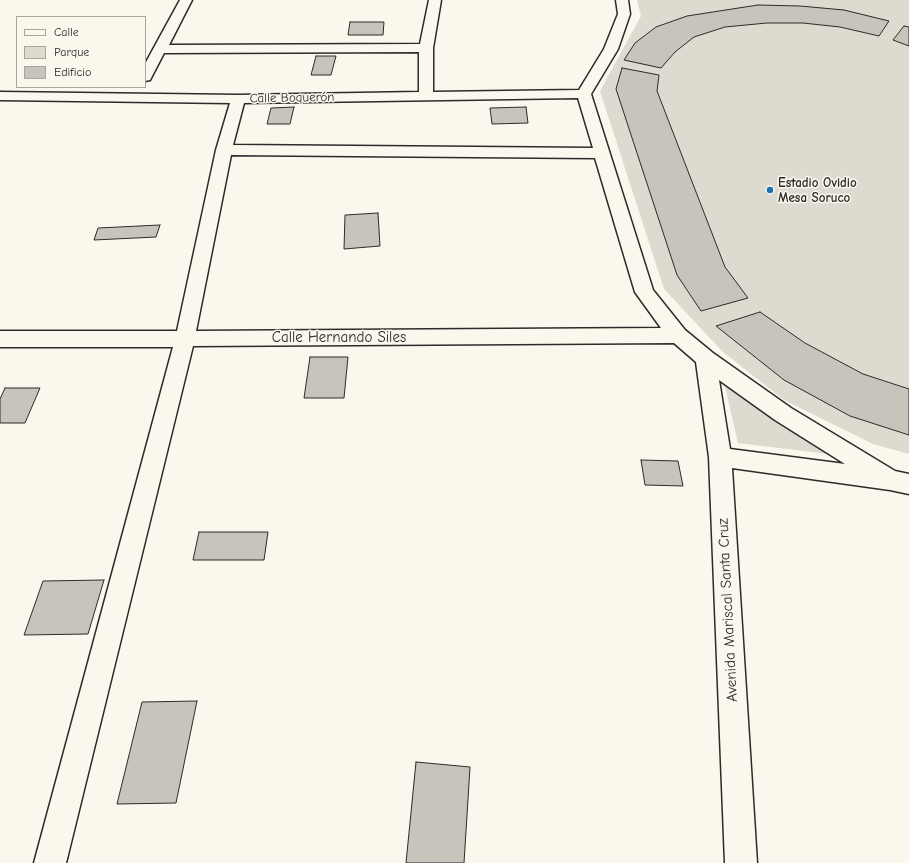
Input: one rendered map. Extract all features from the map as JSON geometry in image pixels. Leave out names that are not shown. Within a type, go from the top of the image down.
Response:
[{"type":"street","points":[[146,75],[186,0]]},
{"type":"street","points":[[426,96],[426,48],[435,0]]},
{"type":"street","points":[[622,0],[624,14],[611,49],[584,94],[644,292],[678,335],[706,359],[783,414],[899,482]]},
{"type":"street","points":[[161,49],[426,48]]},
{"type":"street","name":"Calle Boquerón","points":[[0,96],[136,92],[238,99],[584,94]]},
{"type":"street","points":[[50,863],[185,339],[224,150],[238,99]]},
{"type":"street","points":[[224,150],[601,153]]},
{"type":"street","name":"Calle Hernando Siles","points":[[0,339],[678,335]]},
{"type":"street","name":"Avenida Mariscal Santa Cruz","points":[[706,359],[720,457],[741,863]]},
{"type":"street","points":[[720,457],[899,482]]},
{"type":"green space","name":"Estadio Ovidio Mesa Soruco","points":[[637,0],[909,0],[909,454],[873,444],[784,400],[723,352],[664,289],[600,91],[641,16]]},
{"type":"green space","points":[[724,382],[828,454],[738,443]]},
{"type":"building","points":[[758,5],[800,6],[844,10],[889,21],[879,36],[840,27],[803,23],[767,23],[725,27],[694,37],[675,52],[661,68],[624,60],[635,43],[656,27],[687,16]]},
{"type":"building","points":[[350,22],[384,22],[383,35],[348,35]]},
{"type":"building","points":[[904,26],[909,27],[909,46],[893,40]]},
{"type":"building","points":[[316,56],[336,56],[331,75],[311,75]]},
{"type":"building","points":[[622,68],[659,75],[657,91],[725,267],[748,298],[701,311],[677,275],[616,89]]},
{"type":"building","points":[[294,107],[290,124],[267,124],[271,108]]},
{"type":"building","points":[[526,107],[528,123],[492,124],[490,108]]},
{"type":"building","points":[[378,213],[380,246],[344,249],[345,215]]},
{"type":"building","points":[[160,225],[156,237],[94,240],[98,228]]},
{"type":"building","points":[[760,312],[805,343],[863,374],[909,389],[909,435],[850,416],[784,380],[716,326]]},
{"type":"building","points":[[310,357],[348,357],[344,398],[304,398]]},
{"type":"building","points":[[5,388],[40,388],[25,423],[0,423],[0,399]]},
{"type":"building","points":[[641,460],[678,461],[683,486],[645,485]]},
{"type":"building","points":[[199,532],[268,532],[264,560],[193,560]]},
{"type":"building","points":[[104,580],[88,634],[24,635],[43,581]]},
{"type":"building","points":[[197,701],[176,803],[117,804],[142,702]]},
{"type":"building","points":[[416,762],[470,767],[464,863],[406,863]]},
{"type":"place","name":"Estadio Ovidio Mesa Soruco","points":[[770,190]]}]
